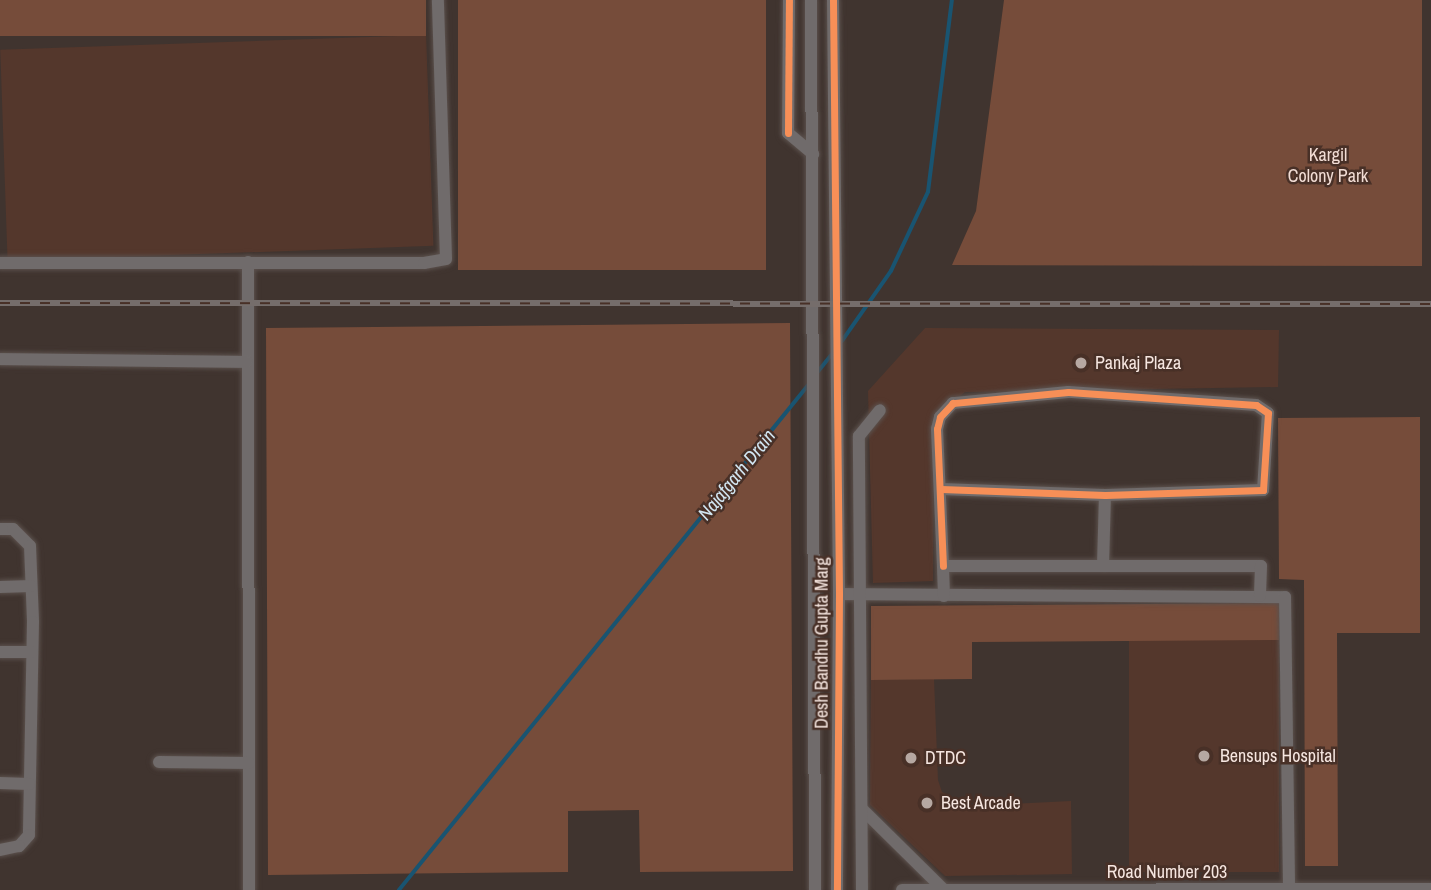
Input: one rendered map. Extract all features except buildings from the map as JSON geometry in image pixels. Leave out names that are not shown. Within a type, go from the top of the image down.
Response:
[{"type":"street","points":[[0,263],[424,263],[446,259],[439,0]]},
{"type":"street","points":[[789,0],[788,133],[813,154]]},
{"type":"street","name":"Desh Bandhu Gupta Marg","points":[[811,0],[815,890]]},
{"type":"street","name":"Desh Bandhu Gupta Marg","points":[[833,0],[833,289],[839,594],[837,890]]},
{"type":"street","points":[[248,262],[249,890]]},
{"type":"street","points":[[0,359],[247,362]]},
{"type":"street","points":[[941,489],[1105,495],[1263,490],[1268,413],[1256,405],[1156,395],[1068,392],[962,400],[953,403],[940,417],[941,489],[944,596]]},
{"type":"street","points":[[862,890],[859,436],[880,410]]},
{"type":"street","points":[[1103,566],[1105,495]]},
{"type":"street","points":[[0,529],[13,529],[30,547],[32,652],[29,835],[19,846],[0,850]]},
{"type":"street","points":[[943,566],[1261,566],[1260,596]]},
{"type":"street","points":[[0,587],[31,586]]},
{"type":"street","points":[[839,594],[1285,597],[1289,890]]},
{"type":"street","points":[[0,652],[32,652]]},
{"type":"street","points":[[159,762],[249,763]]},
{"type":"street","points":[[0,783],[29,784]]},
{"type":"street","points":[[863,810],[944,890]]},
{"type":"street","name":"Road Number 203","points":[[902,890],[1431,889]]},
{"type":"shaded area","points":[[426,35],[433,246],[8,261],[0,50]]},
{"type":"shaded area","points":[[925,328],[1279,330],[1278,387],[965,392],[934,418],[933,581],[873,583],[868,391]]},
{"type":"shaded area","name":"Bensups Hospital","points":[[1129,640],[1279,640],[1279,872],[1129,872]]},
{"type":"shaded area","points":[[934,679],[938,780],[942,792],[968,806],[1071,801],[1072,874],[945,876],[870,805],[871,680]]},
{"type":"green space","points":[[0,0],[426,0],[426,36],[0,36]]},
{"type":"green space","points":[[458,0],[766,0],[766,270],[458,270]]},
{"type":"green space","name":"Kargil Colony Park","points":[[1004,0],[1422,0],[1422,266],[952,265],[976,211]]},
{"type":"green space","points":[[790,323],[793,871],[640,872],[639,810],[568,811],[568,872],[268,875],[266,328]]},
{"type":"green space","points":[[1420,417],[1420,633],[1337,633],[1338,866],[1305,866],[1304,580],[1279,579],[1278,418]]},
{"type":"green space","points":[[1279,603],[1279,640],[972,642],[972,679],[871,680],[871,606]]},
{"type":"waterway","name":"Najafgarh Drain","points":[[842,341],[891,271],[928,192],[952,0]]},
{"type":"waterway","name":"Najafgarh Drain","points":[[816,374],[833,353]]},
{"type":"waterway","name":"Najafgarh Drain","points":[[399,890],[810,383]]},
{"type":"railway","points":[[0,303],[1431,304]]},
{"type":"cycle path","points":[[788,133],[789,0]]},
{"type":"cycle path","points":[[833,0],[839,594],[837,890]]},
{"type":"cycle path","points":[[941,489],[1105,495],[1263,490],[1268,413],[1256,405],[1068,392],[953,403],[940,417],[937,429],[943,566]]},
{"type":"place","name":"Pankaj Plaza","points":[[1081,363]]},
{"type":"place","name":"Bensups Hospital","points":[[1204,756]]},
{"type":"place","name":"DTDC","points":[[911,758]]},
{"type":"place","name":"Best Arcade","points":[[927,803]]}]
